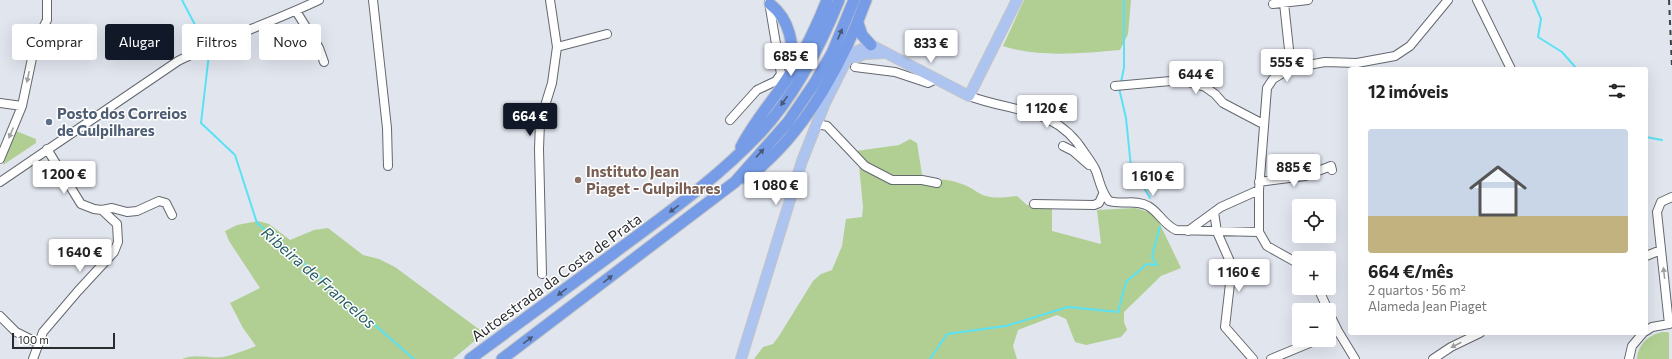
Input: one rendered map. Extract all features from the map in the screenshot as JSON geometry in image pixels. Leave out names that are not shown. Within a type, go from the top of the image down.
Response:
[{"type":"highway","points":[[736,157],[751,128],[793,70],[811,39],[827,0]]},
{"type":"highway","name":"Autoestrada da Costa de Prata","points":[[470,359],[685,201],[736,157],[762,132],[802,77],[815,55],[839,0]]},
{"type":"highway","name":"Autoestrada da Costa de Prata","points":[[502,359],[735,182],[788,122],[817,79],[832,53],[854,0]]},
{"type":"highway","points":[[735,182],[762,166],[793,133],[822,91],[858,23],[866,0]]},
{"type":"highway","points":[[769,2],[782,15],[789,30],[793,50],[793,70]]},
{"type":"highway","points":[[858,23],[862,35],[871,45]]},
{"type":"main road","points":[[741,359],[802,161],[825,103],[845,66],[849,55],[871,45],[969,96],[1017,0]]},
{"type":"main road","points":[[845,66],[864,54],[884,53]]},
{"type":"street","points":[[0,159],[22,106],[35,44],[47,20],[47,0]]},
{"type":"street","points":[[0,182],[178,61],[319,0]]},
{"type":"street","points":[[373,0],[387,128],[388,166]]},
{"type":"street","points":[[542,274],[539,149],[540,122],[552,83],[557,47],[550,0]]},
{"type":"street","points":[[1274,4],[1308,0]]},
{"type":"street","points":[[1292,260],[1267,246],[1259,232],[1259,186],[1267,88],[1274,79],[1291,68],[1325,62],[1357,63],[1395,56],[1410,46],[1448,0]]},
{"type":"street","points":[[1477,0],[1510,67]]},
{"type":"street","points":[[730,120],[757,90],[776,81],[781,74],[769,2]]},
{"type":"street","points":[[1284,3],[1291,68]]},
{"type":"street","points":[[296,11],[319,48],[324,62]]},
{"type":"street","points":[[557,47],[607,34]]},
{"type":"street","points":[[855,67],[895,72],[928,83],[936,80]]},
{"type":"street","points":[[1118,86],[1182,80],[1204,87],[1215,94],[1223,103],[1263,124]]},
{"type":"street","points":[[969,96],[982,101],[1019,108],[1050,119],[1069,133],[1084,151],[1096,171],[1103,194],[1109,201],[1139,202],[1149,206],[1166,225],[1176,230],[1259,232]]},
{"type":"street","points":[[0,103],[22,106]]},
{"type":"street","points":[[817,124],[827,126],[865,166],[892,180],[922,180],[937,183]]},
{"type":"street","points":[[1063,146],[1073,151],[1096,171]]},
{"type":"street","points":[[47,149],[81,204],[102,210],[118,224]]},
{"type":"street","points":[[1188,231],[1221,207],[1259,186],[1305,176],[1331,166],[1332,170]]},
{"type":"street","points":[[1034,204],[1094,205],[1099,203],[1103,194]]},
{"type":"street","points":[[1648,329],[1669,324],[1657,212],[1658,206],[1665,200],[1672,197]]},
{"type":"street","points":[[102,210],[112,208],[127,212],[137,211],[159,201],[166,203],[172,215]]},
{"type":"street","points":[[33,359],[43,332],[114,252],[118,242],[118,224],[127,212]]},
{"type":"street","points":[[1214,212],[1217,232],[1232,266],[1225,327],[1253,359]]},
{"type":"street","points":[[1648,255],[1661,250]]},
{"type":"street","points":[[0,316],[16,332],[38,343]]},
{"type":"street","points":[[1336,327],[1355,359]]},
{"type":"street","points":[[1433,359],[1451,347],[1476,335]]},
{"type":"street","points":[[1629,359],[1632,346],[1640,335]]},
{"type":"street","points":[[1271,359],[1300,347]]},
{"type":"green space","points":[[1024,0],[1131,0],[1128,34],[1120,50],[1061,54],[1031,52],[1003,46]]},
{"type":"green space","points":[[16,131],[36,139],[36,143],[3,165]]},
{"type":"green space","points":[[910,139],[917,143],[923,181],[941,179],[952,181],[990,197],[998,198],[1017,196],[1027,205],[1052,208],[1052,231],[1101,244],[1097,210],[1135,208],[1155,214],[1181,268],[1161,276],[1124,312],[1124,322],[1127,330],[1121,337],[1086,345],[1075,342],[1066,319],[1057,315],[1018,330],[1013,346],[1017,359],[754,359],[763,347],[773,344],[813,281],[821,274],[832,270],[842,246],[846,219],[862,217],[863,207],[859,165],[853,156],[856,151],[899,145]]},
{"type":"green space","points":[[258,221],[269,224],[290,240],[314,230],[328,228],[363,255],[379,259],[395,267],[484,333],[453,359],[182,359],[192,356],[223,357],[256,346],[243,328],[230,303],[260,288],[229,241],[225,231],[237,225]]},
{"type":"green space","points":[[1662,332],[1669,333],[1669,359],[1637,359],[1640,349],[1645,341],[1653,335]]},
{"type":"waterway","name":"Ribeira de Francelos","points":[[182,0],[195,24]]},
{"type":"waterway","name":"Ribeira de Francelos","points":[[1121,82],[1124,68],[1124,0]]},
{"type":"waterway","name":"Ribeira de Francelos","points":[[1533,0],[1541,19],[1538,37],[1562,52],[1575,67]]},
{"type":"waterway","name":"Ribeira de Francelos","points":[[208,60],[201,123],[235,155],[257,223],[414,359]]},
{"type":"waterway","name":"Ribeira de Francelos","points":[[1119,88],[1126,118],[1131,167],[1150,198]]},
{"type":"waterway","name":"Ribeira de Francelos","points":[[1648,137],[1662,140]]},
{"type":"waterway","name":"Ribeira de Francelos","points":[[930,359],[947,334],[1006,326],[1068,307],[1118,312],[1126,282],[1147,264],[1157,265],[1152,256],[1160,227]]},
{"type":"railway","points":[[1669,0],[1672,67]]},
{"type":"place","name":"Posto dos Correios de Gulpilhares","points":[[49,122]]},
{"type":"place","name":"Instituto Jean Piaget - Gulpilhares","points":[[578,180]]}]
